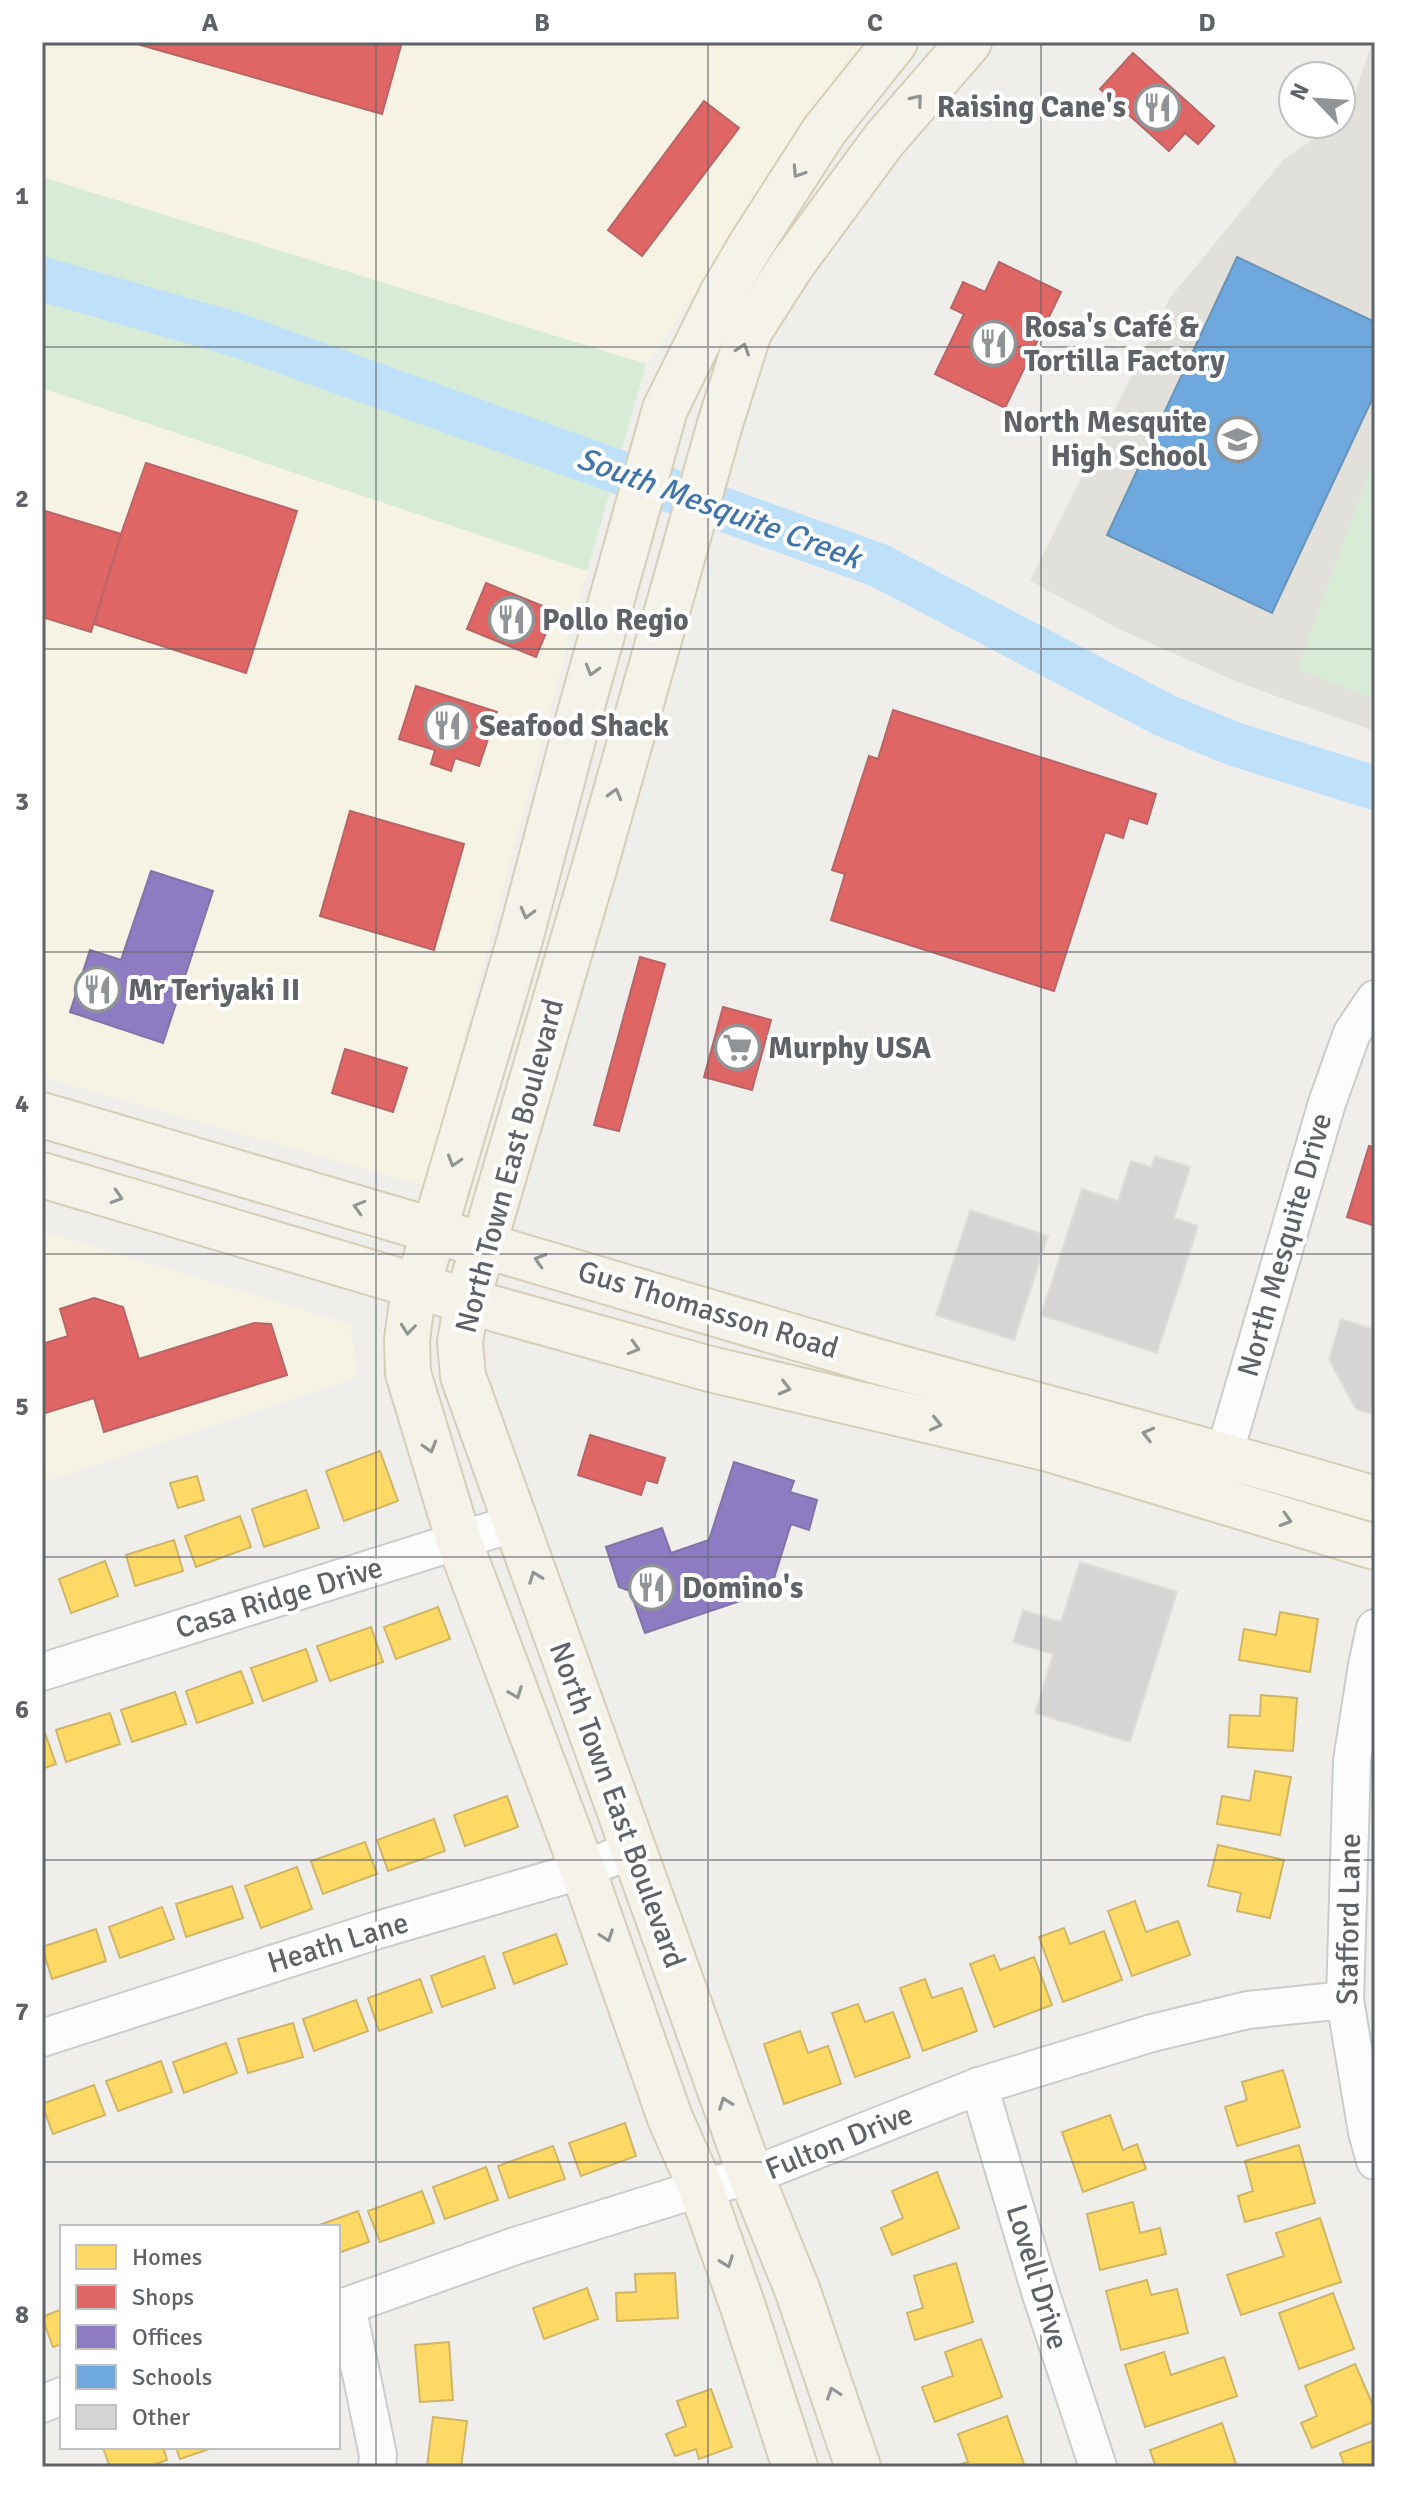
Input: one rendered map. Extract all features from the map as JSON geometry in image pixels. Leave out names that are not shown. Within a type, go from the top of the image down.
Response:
[{"type":"main road","name":"North Town East Boulevard","points":[[795,2467],[701,2188],[670,2118],[583,1870],[459,1541],[408,1373],[410,1315],[520,939],[665,409],[722,294],[824,131],[895,42]]},
{"type":"main road","name":"North Town East Boulevard","points":[[858,2467],[797,2289],[751,2176],[515,1523],[463,1376],[460,1342],[467,1301],[749,332],[791,266],[884,140],[969,42]]},
{"type":"main road","points":[[824,131],[870,162]]},
{"type":"main road","points":[[547,838],[594,869]]},
{"type":"main road","name":"Gus Thomasson Road","points":[[42,1115],[434,1228],[872,1360],[1223,1453],[1375,1499]]},
{"type":"main road","name":"Gus Thomasson Road","points":[[42,1175],[467,1301],[697,1365],[1049,1449],[1375,1547]]},
{"type":"main road","points":[[860,1406],[872,1360]]},
{"type":"street","name":"North Mesquite Drive","points":[[1212,1498],[1327,1103],[1352,1033],[1375,999]]},
{"type":"street","name":"Casa Ridge Drive","points":[[42,1672],[515,1523]]},
{"type":"street","name":"Stafford Lane","points":[[1375,1628],[1352,1761],[1345,2000],[1367,2132],[1375,2161]]},
{"type":"street","name":"Heath Lane","points":[[42,2038],[378,1930],[583,1870],[633,1849]]},
{"type":"street","name":"Fulton Drive","points":[[342,2307],[515,2246],[701,2188],[751,2176],[979,2086],[1152,2033],[1248,2010],[1345,2000]]},
{"type":"street","name":"Lovell Drive","points":[[979,2086],[1040,2291],[1098,2467]]},
{"type":"street","points":[[342,2307],[378,2455],[377,2467]]},
{"type":"shaded area","points":[[42,42],[869,42],[646,364],[42,177]]},
{"type":"shaded area","name":"North Mesquite High School","points":[[1372,42],[1375,42],[1375,731],[1242,684],[1121,630],[1030,581],[1170,298],[1283,160],[1312,140],[1357,140],[1357,88]]},
{"type":"shaded area","points":[[42,388],[587,571],[425,1186],[42,1077]]},
{"type":"shaded area","points":[[42,1231],[350,1324],[357,1377],[42,1483]]},
{"type":"green space","points":[[42,177],[646,364],[587,571],[42,388]]},
{"type":"green space","points":[[1375,456],[1375,699],[1297,669]]},
{"type":"building: Homes","points":[[380,1451],[398,1501],[344,1521],[326,1471]]},
{"type":"building: Homes","points":[[197,1476],[204,1500],[178,1508],[170,1483]]},
{"type":"building: Homes","points":[[306,1490],[319,1528],[264,1547],[252,1509]]},
{"type":"building: Homes","points":[[240,1516],[251,1547],[196,1567],[185,1536]]},
{"type":"building: Homes","points":[[174,1540],[183,1571],[135,1586],[126,1555]]},
{"type":"building: Homes","points":[[105,1561],[118,1596],[71,1613],[59,1579]]},
{"type":"building: Homes","points":[[438,1607],[450,1639],[396,1659],[384,1627]]},
{"type":"building: Homes","points":[[1280,1612],[1318,1619],[1310,1672],[1239,1660],[1244,1629],[1276,1635]]},
{"type":"building: Homes","points":[[371,1627],[383,1662],[330,1681],[317,1646]]},
{"type":"building: Homes","points":[[306,1649],[317,1681],[263,1701],[251,1668]]},
{"type":"building: Homes","points":[[241,1671],[253,1703],[197,1723],[186,1691]]},
{"type":"building: Homes","points":[[175,1692],[186,1724],[132,1742],[121,1710]]},
{"type":"building: Homes","points":[[1261,1695],[1297,1698],[1293,1751],[1228,1747],[1230,1715],[1260,1716]]},
{"type":"building: Homes","points":[[110,1713],[120,1744],[66,1762],[56,1730]]},
{"type":"building: Homes","points":[[45,1733],[56,1764],[42,1769],[42,1734]]},
{"type":"building: Homes","points":[[1255,1771],[1291,1777],[1280,1835],[1217,1824],[1222,1796],[1250,1801]]},
{"type":"building: Homes","points":[[507,1796],[518,1827],[465,1846],[454,1815]]},
{"type":"building: Homes","points":[[434,1819],[445,1851],[388,1871],[377,1840]]},
{"type":"building: Homes","points":[[365,1842],[377,1874],[323,1894],[311,1861]]},
{"type":"building: Homes","points":[[1218,1845],[1284,1860],[1270,1918],[1237,1911],[1241,1893],[1208,1886]]},
{"type":"building: Homes","points":[[297,1867],[312,1909],[261,1928],[245,1886]]},
{"type":"building: Homes","points":[[232,1886],[243,1918],[186,1937],[176,1904]]},
{"type":"building: Homes","points":[[1135,1901],[1146,1932],[1178,1921],[1190,1955],[1132,1976],[1108,1911]]},
{"type":"building: Homes","points":[[162,1907],[174,1939],[120,1958],[109,1927]]},
{"type":"building: Homes","points":[[1064,1928],[1070,1944],[1104,1931],[1122,1980],[1063,2002],[1039,1937]]},
{"type":"building: Homes","points":[[96,1929],[106,1961],[52,1979],[42,1947]]},
{"type":"building: Homes","points":[[556,1934],[567,1964],[514,1984],[503,1953]]},
{"type":"building: Homes","points":[[994,1955],[1000,1970],[1034,1957],[1052,2005],[994,2027],[970,1964]]},
{"type":"building: Homes","points":[[484,1956],[495,1988],[442,2007],[431,1976]]},
{"type":"building: Homes","points":[[420,1979],[432,2012],[379,2031],[368,1998]]},
{"type":"building: Homes","points":[[925,1979],[932,1998],[962,1988],[977,2031],[923,2051],[900,1988]]},
{"type":"building: Homes","points":[[356,2000],[368,2031],[314,2051],[303,2019]]},
{"type":"building: Homes","points":[[858,2004],[865,2022],[893,2012],[910,2057],[855,2077],[832,2013]]},
{"type":"building: Homes","points":[[293,2023],[303,2057],[248,2073],[238,2039]]},
{"type":"building: Homes","points":[[800,2031],[808,2053],[828,2046],[841,2084],[784,2104],[764,2044]]},
{"type":"building: Homes","points":[[226,2043],[237,2073],[184,2093],[173,2062]]},
{"type":"building: Homes","points":[[161,2061],[172,2092],[118,2111],[106,2081]]},
{"type":"building: Homes","points":[[1283,2070],[1300,2127],[1237,2146],[1225,2107],[1247,2100],[1242,2082]]},
{"type":"building: Homes","points":[[94,2085],[105,2115],[53,2134],[42,2104]]},
{"type":"building: Homes","points":[[1110,2115],[1123,2150],[1137,2144],[1146,2169],[1083,2192],[1062,2132]]},
{"type":"building: Homes","points":[[625,2123],[636,2156],[581,2176],[569,2143]]},
{"type":"building: Homes","points":[[1299,2145],[1315,2203],[1245,2222],[1238,2196],[1253,2191],[1245,2161]]},
{"type":"building: Homes","points":[[553,2146],[565,2179],[509,2198],[498,2166]]},
{"type":"building: Homes","points":[[486,2167],[498,2200],[445,2219],[433,2187]]},
{"type":"building: Homes","points":[[937,2172],[959,2228],[892,2255],[881,2228],[903,2218],[892,2191]]},
{"type":"building: Homes","points":[[422,2191],[434,2223],[380,2242],[368,2211]]},
{"type":"building: Homes","points":[[1133,2202],[1140,2233],[1160,2228],[1166,2254],[1100,2270],[1087,2214]]},
{"type":"building: Homes","points":[[358,2211],[369,2242],[340,2252],[340,2225],[320,2225]]},
{"type":"building: Homes","points":[[1320,2218],[1341,2282],[1241,2315],[1227,2275],[1284,2256],[1276,2233]]},
{"type":"building: Homes","points":[[956,2263],[973,2322],[915,2340],[907,2313],[923,2308],[914,2276]]},
{"type":"building: Homes","points":[[675,2273],[678,2318],[617,2321],[616,2293],[636,2292],[635,2274]]},
{"type":"building: Homes","points":[[1147,2280],[1151,2295],[1177,2289],[1188,2333],[1121,2350],[1106,2291]]},
{"type":"building: Homes","points":[[587,2288],[598,2319],[544,2339],[533,2308]]},
{"type":"building: Homes","points":[[1333,2293],[1354,2349],[1299,2369],[1279,2313]]},
{"type":"building: Homes","points":[[60,2310],[60,2345],[53,2347],[42,2317]]},
{"type":"building: Homes","points":[[981,2339],[1002,2397],[935,2422],[922,2387],[953,2376],[945,2352]]},
{"type":"building: Homes","points":[[449,2342],[453,2400],[420,2402],[415,2345]]},
{"type":"building: Homes","points":[[1164,2352],[1171,2375],[1224,2357],[1237,2396],[1145,2427],[1125,2365]]},
{"type":"building: Homes","points":[[1355,2364],[1375,2410],[1375,2421],[1312,2448],[1301,2423],[1317,2416],[1305,2386]]},
{"type":"building: Homes","points":[[711,2389],[732,2447],[699,2459],[696,2449],[675,2456],[666,2434],[686,2426],[677,2401]]},
{"type":"building: Homes","points":[[1007,2416],[1025,2467],[952,2467],[968,2462],[958,2434]]},
{"type":"building: Homes","points":[[433,2417],[467,2421],[461,2467],[427,2467]]},
{"type":"building: Homes","points":[[1222,2423],[1237,2467],[1156,2467],[1150,2450]]},
{"type":"building: Homes","points":[[1375,2440],[1375,2467],[1345,2467],[1340,2453]]},
{"type":"building: Homes","points":[[103,2449],[164,2449],[167,2460],[148,2467],[110,2467]]},
{"type":"building: Homes","points":[[177,2449],[209,2449],[180,2459]]},
{"type":"building: Shops","points":[[130,42],[402,42],[382,114]]},
{"type":"building: Shops","name":"Raising Cane's","points":[[1133,53],[1214,126],[1198,144],[1185,133],[1169,151],[1100,89]]},
{"type":"building: Shops","points":[[704,101],[739,128],[642,256],[608,230]]},
{"type":"building: Shops","name":"Rosa's Café & Tortilla Factory","points":[[999,262],[1061,292],[1005,408],[935,374],[964,314],[951,308],[963,282],[985,292]]},
{"type":"building: Shops","points":[[146,463],[297,511],[246,673],[94,624]]},
{"type":"building: Shops","points":[[42,510],[121,534],[91,632],[42,617]]},
{"type":"building: Shops","name":"Pollo Regio","points":[[486,583],[555,611],[536,657],[467,629]]},
{"type":"building: Shops","name":"Seafood Shack","points":[[416,686],[497,712],[479,766],[455,758],[451,771],[431,764],[435,750],[399,739]]},
{"type":"building: Shops","points":[[893,710],[1156,794],[1147,824],[1129,818],[1123,838],[1105,832],[1054,991],[831,920],[845,874],[832,870],[869,756],[878,759]]},
{"type":"building: Shops","points":[[350,811],[464,844],[434,950],[320,916]]},
{"type":"building: Shops","points":[[640,957],[665,964],[619,1131],[594,1125]]},
{"type":"building: Shops","name":"Murphy USA","points":[[723,1007],[771,1020],[752,1090],[704,1077]]},
{"type":"building: Shops","points":[[345,1049],[407,1068],[393,1112],[332,1093]]},
{"type":"building: Shops","points":[[1369,1146],[1375,1148],[1375,1226],[1347,1217]]},
{"type":"building: Shops","points":[[94,1298],[123,1307],[139,1359],[254,1323],[271,1324],[287,1375],[104,1432],[94,1398],[42,1414],[42,1344],[68,1336],[60,1309]]},
{"type":"building: Shops","points":[[590,1435],[665,1458],[657,1483],[646,1480],[641,1495],[578,1475]]},
{"type":"building: Offices","points":[[151,871],[213,891],[163,1043],[70,1012],[90,950],[121,960]]},
{"type":"building: Offices","points":[[734,1462],[794,1481],[790,1492],[817,1500],[809,1530],[791,1524],[770,1591],[645,1633],[630,1591],[619,1587],[606,1547],[662,1528],[671,1553],[709,1540]]},
{"type":"building: Schools","points":[[1237,257],[1375,322],[1375,393],[1272,613],[1107,535]]},
{"type":"building: Other","points":[[1155,1156],[1190,1167],[1174,1218],[1198,1226],[1157,1353],[1041,1315],[1082,1189],[1118,1201],[1131,1161],[1151,1167]]},
{"type":"building: Other","points":[[970,1210],[1048,1236],[1014,1340],[936,1315]]},
{"type":"building: Other","points":[[1341,1319],[1375,1330],[1375,1415],[1356,1409],[1329,1360]]},
{"type":"building: Other","points":[[1080,1562],[1177,1592],[1130,1742],[1035,1713],[1053,1654],[1013,1642],[1023,1610],[1061,1622]]},
{"type":"waterway","name":"South Mesquite Creek","points":[[42,279],[234,334],[878,565],[1164,715],[1234,744],[1375,788]]},
{"type":"place","name":"Raising Cane's","points":[[1157,107]]},
{"type":"place","name":"Rosa's Café & Tortilla Factory","points":[[993,344]]},
{"type":"place","name":"North Mesquite High School","points":[[1238,439]]},
{"type":"place","name":"Pollo Regio","points":[[511,620]]},
{"type":"place","name":"Seafood Shack","points":[[448,726]]},
{"type":"place","name":"Mr Teriyaki II","points":[[97,990]]},
{"type":"place","name":"Murphy USA","points":[[737,1048]]},
{"type":"place","name":"Domino's","points":[[651,1588]]}]
